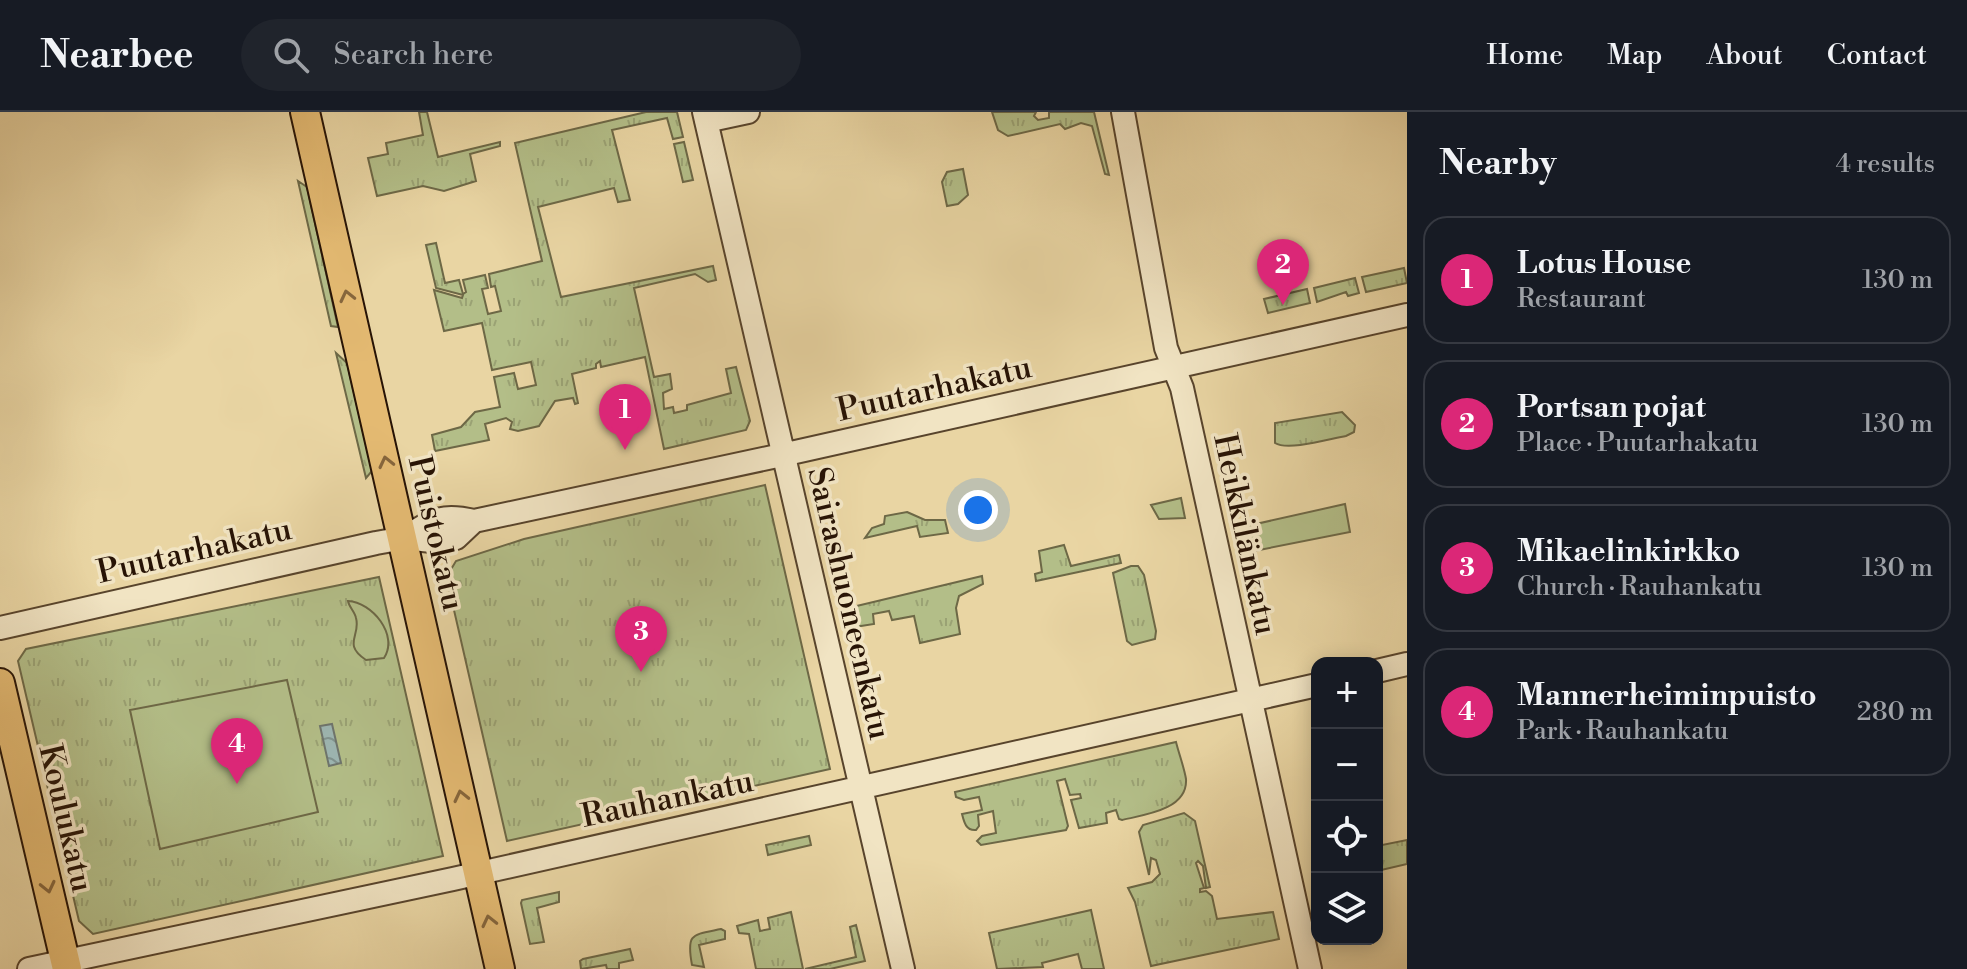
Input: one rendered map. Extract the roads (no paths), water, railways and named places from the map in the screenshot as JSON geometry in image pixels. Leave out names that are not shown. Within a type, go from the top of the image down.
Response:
[{"type":"main road","name":"Puistokatu","points":[[305,112],[500,969]]},
{"type":"main road","name":"Koulukatu","points":[[0,683],[66,965]]},
{"type":"street","points":[[705,117],[748,112]]},
{"type":"street","name":"Heikkilänkatu","points":[[1123,112],[1166,348],[1182,388],[1310,969]]},
{"type":"street","name":"Sairashuoneenkatu","points":[[705,117],[903,969]]},
{"type":"street","name":"Puutarhakatu","points":[[0,628],[404,538],[436,518],[451,515],[474,521],[1407,315]]},
{"type":"street","points":[[1383,670],[1407,664]]},
{"type":"street","name":"Rauhankatu","points":[[29,969],[66,965],[1311,686]]},
{"type":"water","points":[[332,724],[341,763],[329,766],[320,726]]},
{"type":"place","name":"Portsan pojat","points":[[1283,305]]},
{"type":"place","name":"Lotus House","points":[[625,450]]},
{"type":"place","name":"Mikaelinkirkko","points":[[641,672]]},
{"type":"place","name":"Mannerheiminpuisto","points":[[237,784]]}]
